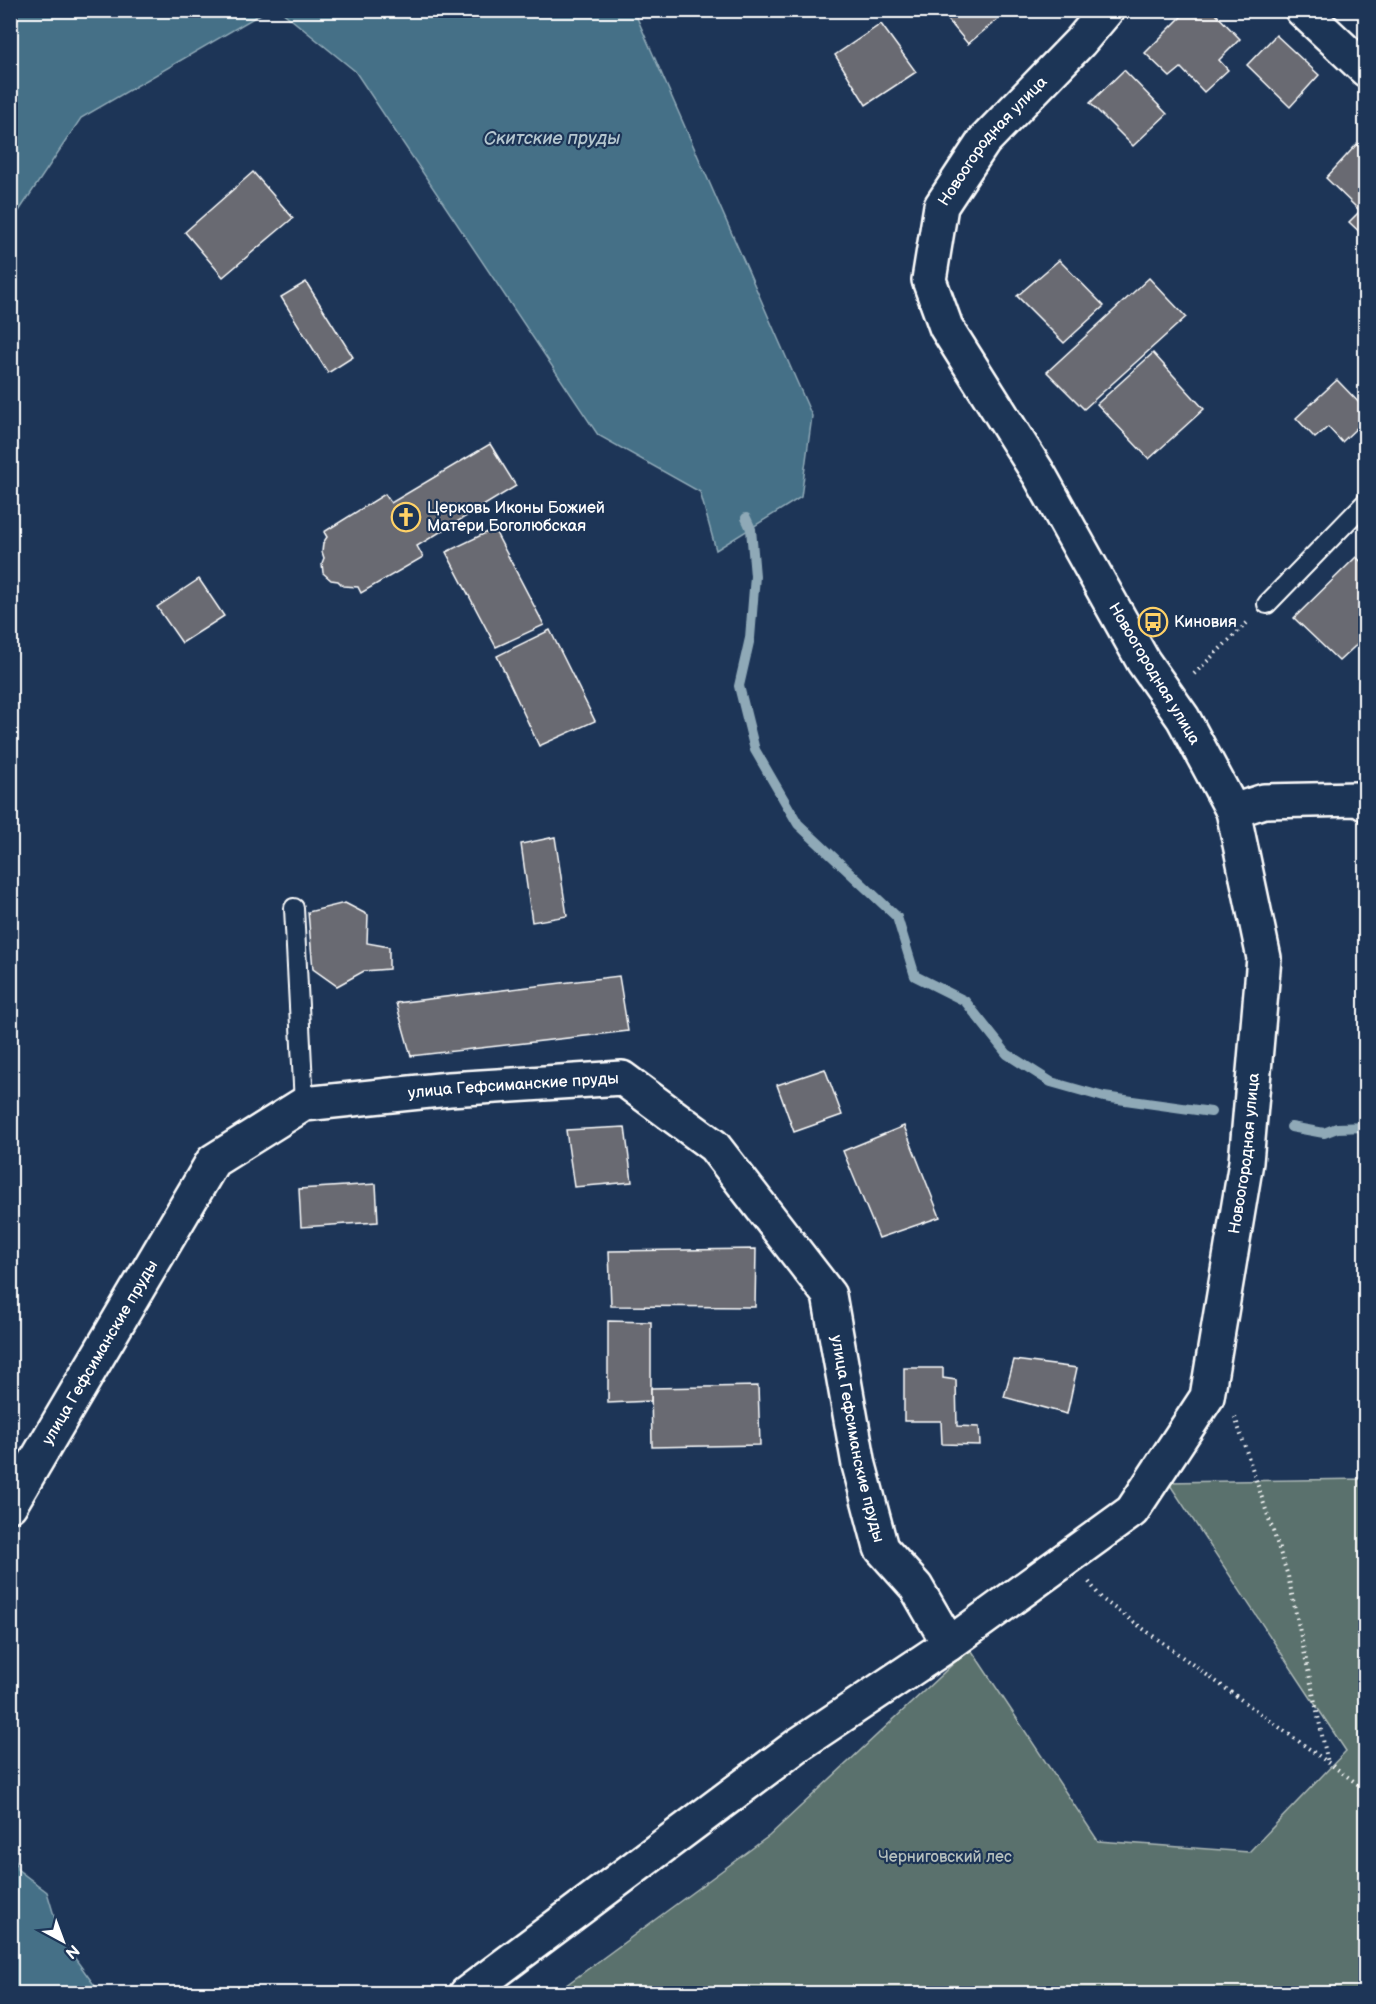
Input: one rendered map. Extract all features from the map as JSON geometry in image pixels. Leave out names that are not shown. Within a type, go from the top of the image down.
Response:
[{"type":"street","name":"Новоогородная улица","points":[[1107,10],[1080,42],[984,141],[947,196],[941,206],[929,280],[946,327],[1040,476],[1143,661],[1183,718],[1233,811],[1264,958],[1246,1162],[1207,1397]]},
{"type":"street","points":[[1302,10],[1365,70]]},
{"type":"street","points":[[1233,811],[1264,801],[1358,799],[1365,804]]},
{"type":"street","name":"улица Гефсиманские пруды","points":[[10,1505],[213,1161],[304,1104],[449,1089],[622,1078],[714,1146],[829,1295],[860,1465],[881,1548],[916,1587],[949,1644]]},
{"type":"street","points":[[466,1994],[798,1745],[949,1644],[1132,1511],[1207,1397]]},
{"type":"lane","points":[[1267,604],[1365,502]]},
{"type":"lane","points":[[294,908],[304,1104]]},
{"type":"path","points":[[1162,689],[1188,679],[1267,604]]},
{"type":"path","points":[[1207,1397],[1233,1412],[1284,1565],[1328,1763]]},
{"type":"path","points":[[1069,1557],[1102,1599],[1365,1790]]},
{"type":"green space","name":"Черниговский лес","points":[[1365,1479],[1365,1993],[554,1994],[769,1836],[970,1648],[1098,1841],[1249,1852],[1346,1751],[1168,1482]]},
{"type":"water","points":[[11,10],[266,11],[81,118],[11,223]]},
{"type":"water","name":"Скитские пруды","points":[[281,11],[634,11],[812,416],[801,497],[716,550],[700,492],[598,435],[355,71]]},
{"type":"water","points":[[10,1828],[17,1869],[47,1892],[61,1939],[100,1993],[19,1993],[11,1981]]},
{"type":"building","points":[[940,10],[990,10],[998,19],[968,44]]},
{"type":"building","points":[[1188,10],[1212,10],[1240,39],[1219,60],[1228,70],[1204,92],[1181,68],[1170,77],[1145,53]]},
{"type":"building","points":[[881,24],[916,72],[866,105],[835,55]]},
{"type":"building","points":[[1276,35],[1319,75],[1290,107],[1247,65]]},
{"type":"building","points":[[1124,70],[1167,114],[1133,146],[1090,103]]},
{"type":"building","points":[[1357,144],[1366,153],[1366,238],[1349,222],[1360,211],[1326,178]]},
{"type":"building","points":[[253,172],[293,218],[223,277],[185,232]]},
{"type":"building","points":[[1059,260],[1104,306],[1064,343],[1017,296]]},
{"type":"building","points":[[1149,278],[1186,317],[1084,409],[1047,372]]},
{"type":"building","points":[[306,282],[353,357],[328,373],[281,297]]},
{"type":"building","points":[[1153,353],[1204,409],[1149,459],[1097,404]]},
{"type":"building","points":[[1337,380],[1366,410],[1366,419],[1342,442],[1328,427],[1315,438],[1296,418]]},
{"type":"building","name":"Церковь Иконы Божией Матери Боголюбская","points":[[490,444],[516,486],[417,546],[423,557],[361,593],[358,587],[343,586],[323,573],[323,543],[327,537],[324,532],[385,494],[391,503]]},
{"type":"building","points":[[494,529],[544,625],[496,647],[446,552]]},
{"type":"building","points":[[1356,557],[1366,566],[1366,636],[1339,661],[1294,618]]},
{"type":"building","points":[[199,579],[224,616],[182,643],[157,607]]},
{"type":"building","points":[[550,630],[595,721],[539,746],[497,656]]},
{"type":"building","points":[[555,837],[567,916],[532,922],[521,844]]},
{"type":"building","points":[[345,903],[368,915],[367,943],[389,947],[389,969],[364,971],[337,986],[313,969],[308,912]]},
{"type":"building","points":[[619,976],[628,1031],[411,1056],[396,1003]]},
{"type":"building","points":[[825,1069],[842,1115],[794,1132],[777,1085]]},
{"type":"building","points":[[904,1126],[940,1217],[879,1238],[843,1151]]},
{"type":"building","points":[[625,1127],[632,1182],[574,1187],[566,1130]]},
{"type":"building","points":[[376,1184],[378,1222],[301,1227],[299,1189]]},
{"type":"building","points":[[756,1249],[755,1307],[611,1306],[609,1251]]},
{"type":"building","points":[[608,1321],[651,1322],[651,1401],[608,1403]]},
{"type":"building","points":[[1014,1360],[1077,1368],[1067,1414],[1004,1397]]},
{"type":"building","points":[[904,1368],[943,1368],[943,1378],[956,1380],[957,1426],[979,1427],[980,1445],[942,1444],[941,1421],[904,1421]]},
{"type":"building","points":[[758,1386],[760,1445],[652,1447],[651,1388]]},
{"type":"waterway","points":[[746,518],[751,529],[755,576],[750,638],[739,686],[755,750],[798,824],[897,917],[915,976],[965,1001],[1007,1054],[1051,1082],[1104,1097],[1211,1112]]},
{"type":"waterway","points":[[1291,1127],[1324,1133],[1337,1128],[1366,1127]]},
{"type":"place","name":"Церковь Иконы Божией Матери Боголюбская","points":[[406,517]]},
{"type":"place","name":"Киновия","points":[[1153,622]]}]
